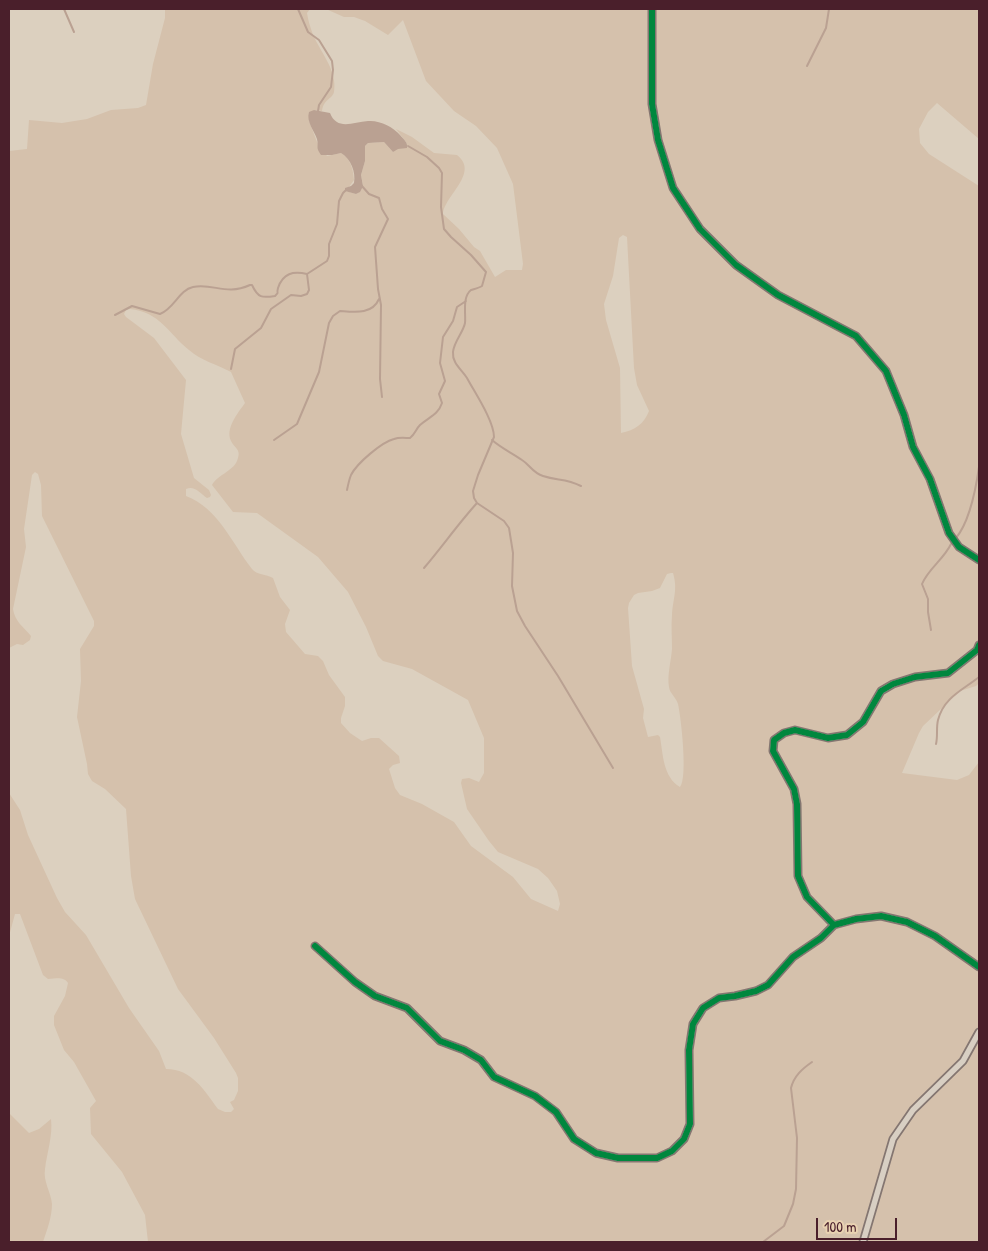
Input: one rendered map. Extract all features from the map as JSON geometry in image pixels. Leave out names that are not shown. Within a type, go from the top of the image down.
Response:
[{"type":"street","points":[[652,9],[652,104],[658,140],[673,188],[700,230],[736,265],[778,295],[856,336],[886,370],[914,448],[930,479],[950,533],[959,547],[979,560]]},
{"type":"street","points":[[834,925],[807,897],[798,876],[797,804],[794,788],[773,751],[774,740],[784,733],[795,730],[828,738],[847,735],[864,722],[881,691],[893,684],[915,676],[948,673],[977,650],[979,645]]},
{"type":"street","points":[[315,946],[355,982],[375,996],[407,1008],[440,1041],[464,1050],[481,1060],[494,1077],[535,1096],[556,1112],[574,1139],[596,1153],[618,1158],[657,1158],[672,1151],[684,1139],[690,1124],[689,1050],[693,1024],[703,1008],[719,998],[756,991],[768,984],[793,957],[821,938],[834,925],[856,919],[881,916],[907,922],[935,936],[979,968]]},
{"type":"street","points":[[863,1242],[894,1139],[913,1110],[963,1061],[979,1032]]},
{"type":"shaded area","points":[[165,9],[310,9],[307,13],[308,21],[315,39],[331,68],[334,92],[324,104],[322,111],[314,110],[309,121],[317,142],[327,156],[341,153],[349,161],[354,180],[346,191],[356,194],[363,185],[361,175],[365,161],[365,146],[368,143],[384,142],[393,152],[396,149],[408,147],[396,129],[412,137],[434,153],[457,155],[463,162],[465,169],[463,177],[445,207],[443,214],[480,251],[495,277],[506,270],[522,270],[523,264],[513,184],[497,148],[476,126],[454,111],[426,81],[403,20],[388,35],[365,21],[354,17],[344,17],[326,9],[979,9],[979,139],[937,103],[928,112],[919,129],[920,143],[929,154],[979,186],[979,683],[976,686],[960,691],[923,726],[902,773],[957,780],[969,775],[979,762],[979,1242],[148,1242],[145,1215],[122,1172],[91,1134],[90,1108],[96,1101],[74,1062],[64,1050],[54,1025],[54,1016],[65,996],[68,983],[62,979],[48,979],[43,975],[20,914],[15,914],[9,936],[9,793],[20,810],[28,835],[57,898],[65,912],[86,935],[129,1008],[159,1051],[166,1069],[175,1070],[190,1077],[202,1088],[218,1109],[225,1112],[231,1112],[234,1109],[230,1102],[234,1100],[238,1091],[238,1078],[214,1038],[178,989],[135,899],[131,876],[126,809],[105,789],[92,781],[88,774],[77,717],[81,681],[80,649],[94,626],[94,621],[42,516],[41,485],[38,474],[35,472],[32,475],[24,529],[26,547],[13,609],[17,621],[31,636],[30,640],[23,645],[17,644],[9,648],[9,151],[27,149],[29,120],[62,123],[87,119],[111,110],[138,108],[146,105],[153,64],[165,18]],"holes":[[[623,235],[627,237],[634,368],[637,385],[649,411],[638,426],[621,433],[620,368],[606,320],[604,304],[613,276],[619,238]],[[130,309],[149,314],[163,324],[193,354],[231,372],[245,403],[233,421],[230,431],[231,441],[239,455],[234,466],[212,485],[233,512],[257,513],[318,557],[348,592],[378,656],[383,661],[412,669],[468,700],[484,738],[484,773],[479,782],[469,778],[462,779],[461,783],[467,809],[498,852],[538,869],[548,878],[557,891],[560,904],[558,911],[531,899],[513,877],[471,846],[454,822],[422,804],[400,795],[395,788],[389,769],[393,765],[400,763],[399,756],[379,738],[362,741],[350,733],[341,723],[345,697],[329,675],[323,661],[318,656],[305,654],[286,632],[285,624],[290,610],[280,597],[273,578],[254,571],[216,518],[207,509],[186,496],[186,489],[189,488],[197,490],[207,498],[211,495],[209,490],[194,478],[181,434],[186,380],[154,338],[126,317],[124,314],[126,310]],[[673,573],[675,584],[669,687],[678,704],[681,721],[684,760],[680,787],[674,783],[667,771],[660,737],[658,735],[648,737],[643,718],[644,709],[632,666],[628,608],[634,595],[660,588],[667,574]]]},
{"type":"shaded area","points":[[314,110],[330,113],[333,119],[341,124],[373,121],[386,125],[400,135],[407,148],[398,149],[393,152],[384,142],[368,143],[365,146],[365,161],[361,175],[363,186],[360,192],[356,194],[345,191],[345,188],[354,183],[352,166],[341,153],[321,155],[308,116],[309,112]]},
{"type":"shaded area","points":[[9,1113],[29,1133],[39,1129],[51,1119],[51,1138],[45,1174],[52,1209],[43,1242],[9,1242]]},
{"type":"waterway","points":[[64,9],[74,32]]},
{"type":"waterway","points":[[298,9],[308,32],[319,40],[332,61],[331,87],[319,105],[318,111]]},
{"type":"waterway","points":[[807,66],[826,28],[829,9]]},
{"type":"waterway","points":[[408,146],[427,157],[439,168],[442,173],[441,207],[444,229],[486,272],[482,286],[471,290],[466,297],[465,323],[453,352],[455,363],[467,378],[479,399],[488,415],[493,430],[494,437],[478,475],[473,491],[474,498],[477,503],[504,521],[509,528],[513,553],[512,586],[517,611],[613,768]]},
{"type":"waterway","points":[[361,185],[369,194],[379,198],[382,209],[388,219],[375,247],[381,305],[380,379],[382,397]]},
{"type":"waterway","points":[[115,315],[132,306],[160,314],[165,312],[188,289],[200,286],[234,289],[252,285],[258,295],[275,296],[278,293],[280,283],[286,276],[293,273],[307,274],[327,261],[329,244],[337,224],[339,201],[346,190]]},
{"type":"waterway","points":[[231,369],[235,349],[261,328],[271,309],[291,295],[301,296],[307,294],[309,290],[307,274]]},
{"type":"waterway","points":[[274,440],[297,424],[319,372],[329,323],[333,316],[340,311],[357,312],[367,310],[372,308],[379,299]]},
{"type":"waterway","points":[[347,490],[354,470],[370,454],[389,441],[398,438],[410,438],[420,425],[436,413],[440,407],[442,403],[439,394],[445,381],[440,363],[443,337],[453,321],[457,307],[466,301]]},
{"type":"waterway","points":[[492,440],[525,462],[540,475],[581,486]]},
{"type":"waterway","points":[[956,538],[969,514],[979,467]]},
{"type":"waterway","points":[[424,568],[477,503]]},
{"type":"waterway","points":[[931,630],[928,599],[922,584],[951,544]]},
{"type":"waterway","points":[[936,744],[938,720],[945,705],[979,677]]},
{"type":"waterway","points":[[763,1242],[784,1226],[793,1204],[796,1189],[797,1138],[791,1088],[799,1073],[812,1062]]},
{"type":"cycle path","points":[[652,9],[652,104],[658,140],[673,188],[700,229],[736,265],[778,295],[856,336],[886,371],[904,415],[913,447],[930,479],[949,533],[959,547],[979,560]]},
{"type":"cycle path","points":[[834,925],[807,897],[798,876],[797,804],[794,789],[773,751],[774,740],[784,733],[795,730],[828,738],[847,735],[863,722],[881,691],[893,684],[915,677],[948,673],[977,650],[979,645]]},
{"type":"cycle path","points":[[315,946],[355,982],[375,996],[407,1008],[440,1041],[464,1050],[481,1060],[494,1077],[535,1096],[556,1112],[574,1139],[596,1153],[618,1158],[657,1158],[672,1151],[684,1139],[690,1124],[689,1050],[693,1024],[703,1008],[719,998],[756,991],[768,985],[793,957],[821,938],[834,925],[856,919],[881,916],[907,922],[935,936],[979,967]]}]
